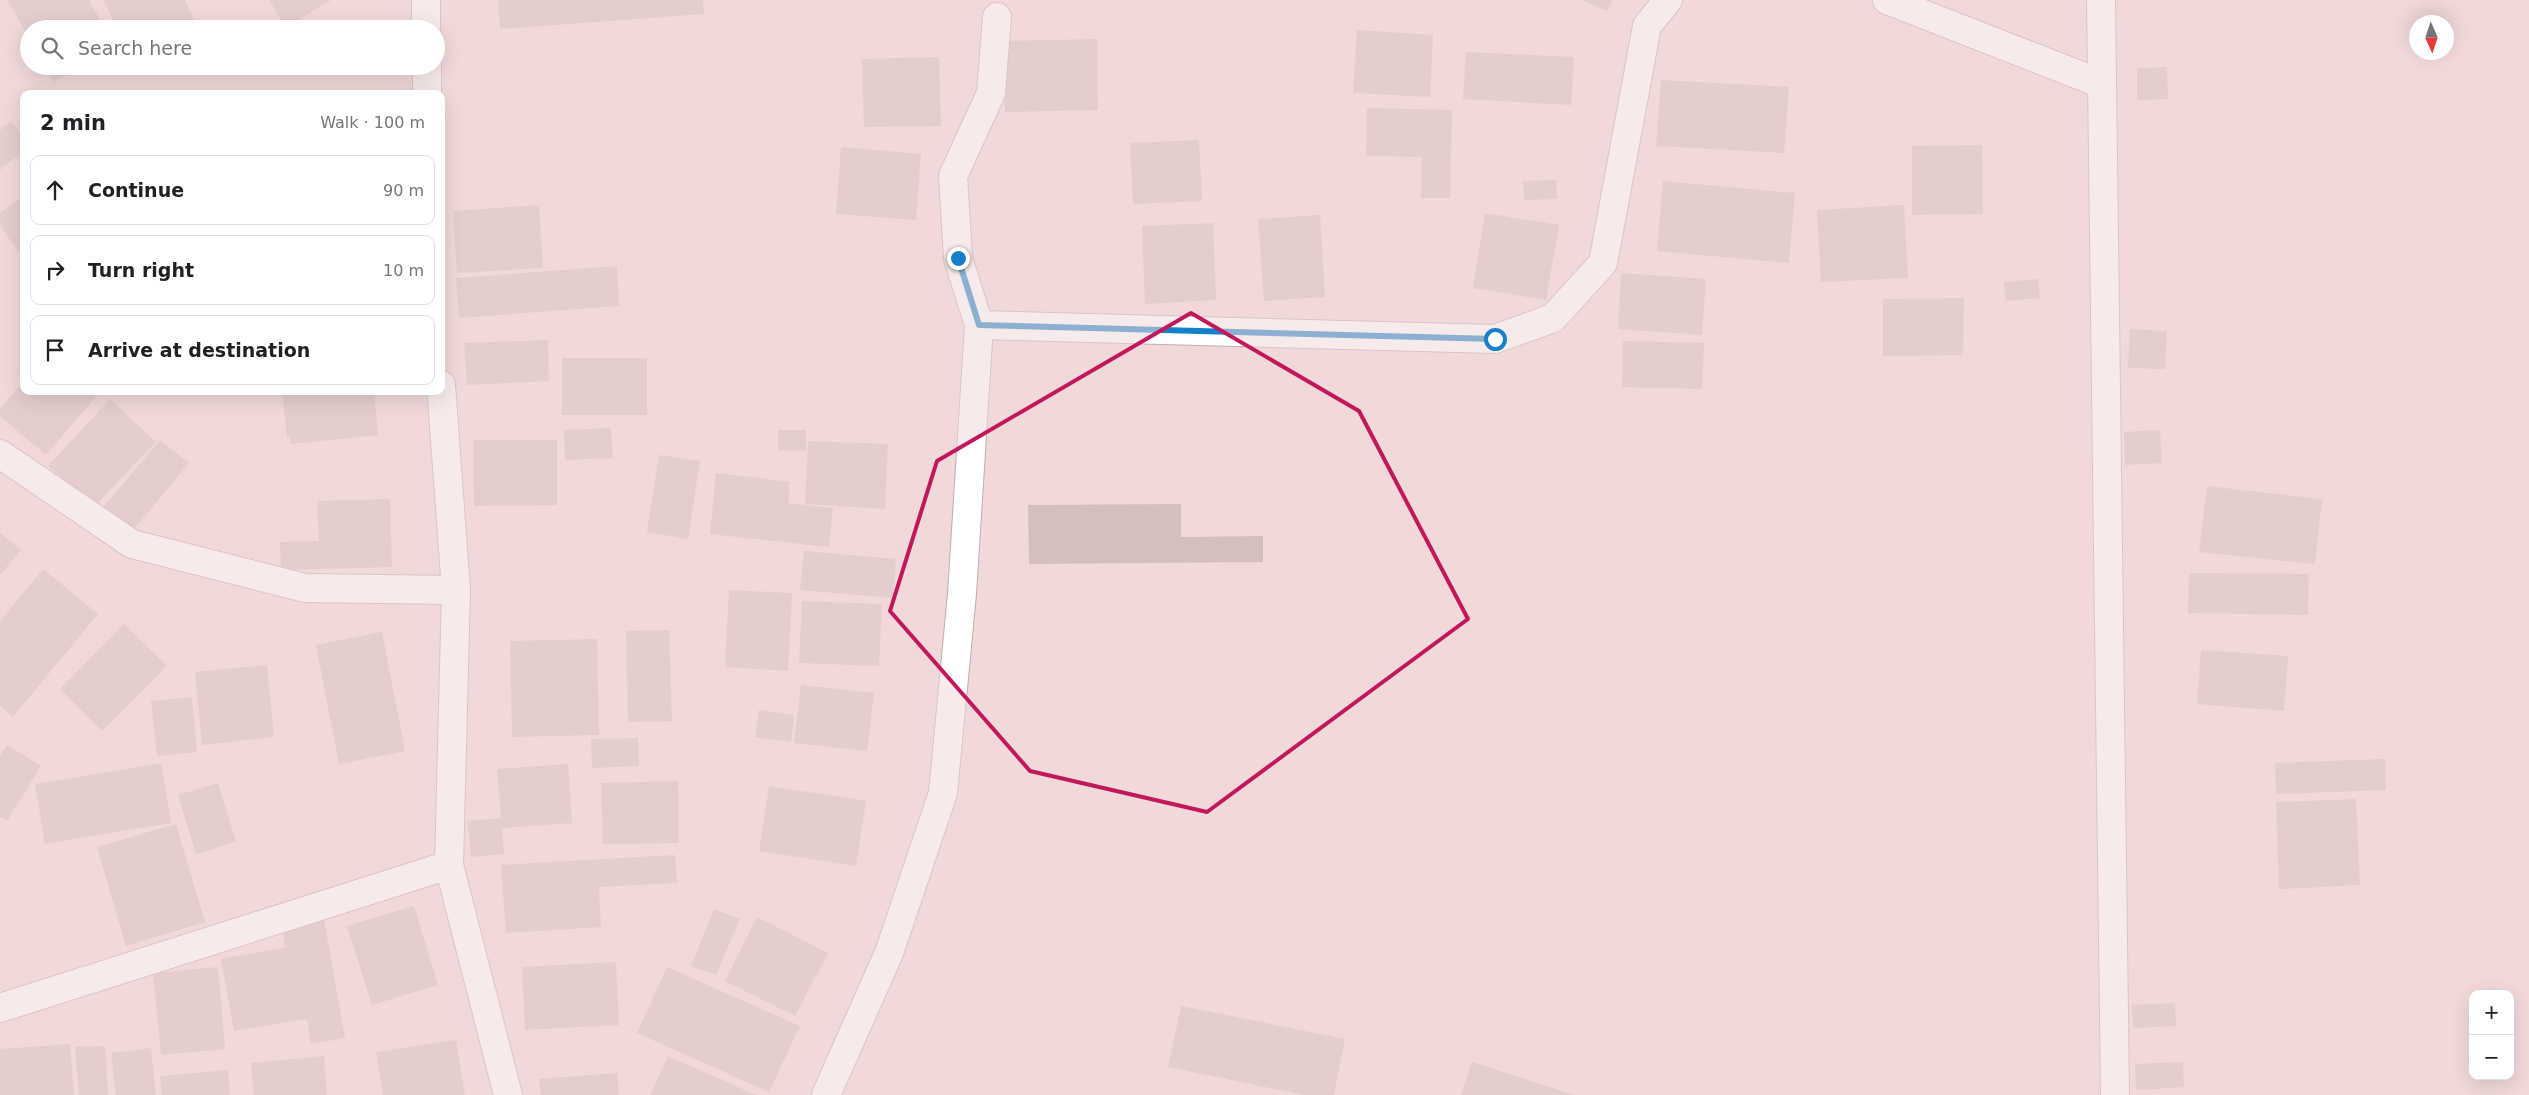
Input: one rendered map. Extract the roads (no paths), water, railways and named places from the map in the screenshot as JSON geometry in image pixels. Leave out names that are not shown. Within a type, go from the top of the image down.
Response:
[{"type":"street","points":[[426,0],[426,20]]},
{"type":"street","points":[[979,325],[1495,339],[1552,318],[1603,263],[1647,26],[1668,0]]},
{"type":"street","points":[[1887,0],[2102,84]]},
{"type":"street","points":[[2101,0],[2115,1095]]},
{"type":"street","points":[[826,1095],[889,953],[943,793],[962,594],[979,325],[958,258],[953,176],[990,94],[997,17]]},
{"type":"street","points":[[427,75],[427,90]]},
{"type":"street","points":[[442,395],[456,590],[449,865],[508,1095]]},
{"type":"street","points":[[0,454],[132,544],[305,588],[456,590]]},
{"type":"street","points":[[0,1008],[449,865]]}]
